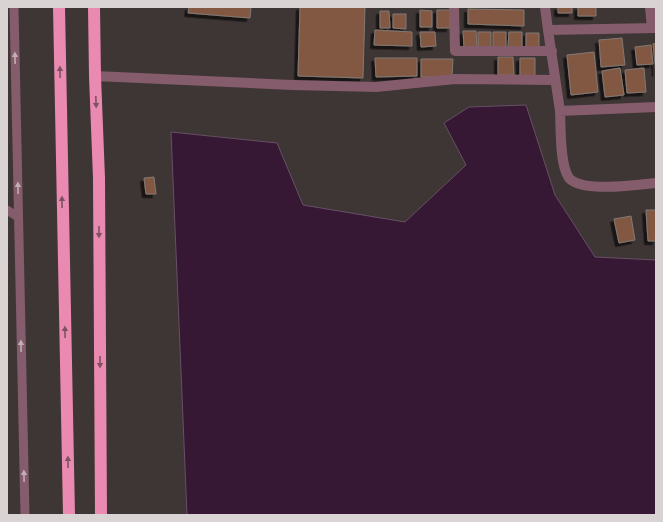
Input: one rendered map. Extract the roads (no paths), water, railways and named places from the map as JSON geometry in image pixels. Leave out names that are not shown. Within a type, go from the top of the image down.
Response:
[{"type":"highway","points":[[59,7],[69,515]]},
{"type":"highway","points":[[94,7],[99,178],[100,515]]},
{"type":"street","points":[[454,7],[455,51],[552,51]]},
{"type":"street","points":[[545,7],[560,111],[562,157],[566,172],[571,180],[580,184],[598,187],[656,183]]},
{"type":"street","points":[[548,30],[654,28],[650,7]]},
{"type":"street","points":[[95,76],[292,85],[376,87],[456,79],[555,80]]},
{"type":"street","points":[[560,111],[656,107]]},
{"type":"lane","points":[[14,7],[25,515]]},
{"type":"lane","points":[[7,84],[15,79]]},
{"type":"lane","points":[[7,210],[18,217]]}]
